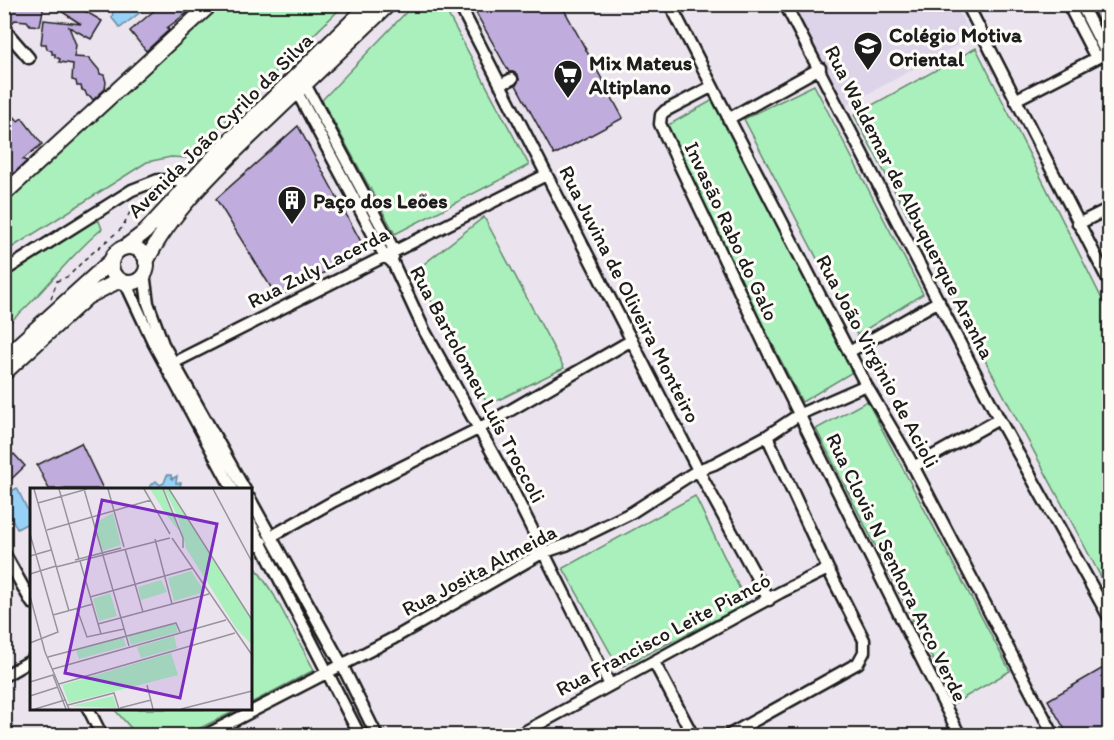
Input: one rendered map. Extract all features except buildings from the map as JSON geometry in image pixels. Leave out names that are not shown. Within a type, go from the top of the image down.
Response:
[{"type":"main road","points":[[4,194],[211,4]]},
{"type":"main road","name":"Avenida João Cyrilo da Silva","points":[[124,248],[145,232],[222,148],[370,4]]},
{"type":"main road","name":"Avenida João Cyrilo da Silva","points":[[145,268],[155,242],[191,198],[228,158],[389,4]]},
{"type":"main road","points":[[4,358],[112,260],[118,250],[136,248],[144,256],[145,268],[136,281],[123,281],[87,297],[4,373]]},
{"type":"main road","points":[[112,260],[112,271],[123,281]]},
{"type":"street","name":"Rua Juvina de Oliveira Monteiro","points":[[459,4],[698,470],[769,600]]},
{"type":"street","name":"Rua João Virginio de Acioli","points":[[670,4],[866,385],[913,467],[1054,735]]},
{"type":"street","name":"Rua Waldemar de Albuquerque Aranha","points":[[785,4],[999,418],[1110,619]]},
{"type":"street","points":[[967,4],[1110,284]]},
{"type":"street","points":[[1068,4],[1104,54]]},
{"type":"street","points":[[1081,4],[1104,54]]},
{"type":"street","points":[[4,29],[29,58]]},
{"type":"street","points":[[1015,100],[1104,54]]},
{"type":"street","points":[[728,119],[820,68]]},
{"type":"street","points":[[500,85],[512,79]]},
{"type":"street","name":"Invasão Rabo do Galo","points":[[711,87],[664,111],[660,124],[800,414]]},
{"type":"street","name":"Rua Bartolomeu Luís Troccoli","points":[[301,88],[390,256],[424,330],[508,481],[610,685]]},
{"type":"street","name":"Rua Zuly Lacerda","points":[[173,363],[390,256],[546,175]]},
{"type":"street","points":[[4,271],[132,190],[158,180],[171,179],[190,182]]},
{"type":"street","points":[[1078,224],[1110,208]]},
{"type":"street","points":[[145,268],[148,303],[154,324],[173,363],[244,488]]},
{"type":"street","points":[[123,281],[154,344],[232,488]]},
{"type":"street","points":[[849,352],[939,301]]},
{"type":"street","points":[[252,547],[334,501],[478,429],[633,340]]},
{"type":"street","name":"Rua Josita Almeida","points":[[204,735],[394,638],[542,553],[566,545],[631,513],[698,470],[767,436],[800,414],[866,385]]},
{"type":"street","name":"Rua Clovis N Senhora Arco Verde","points":[[800,414],[960,735]]},
{"type":"street","points":[[913,467],[999,418]]},
{"type":"street","points":[[727,735],[858,663],[864,652],[864,640],[828,569],[767,436]]},
{"type":"street","points":[[252,504],[327,674],[360,735]]},
{"type":"street","points":[[252,524],[267,539],[342,665],[377,735]]},
{"type":"street","points":[[4,553],[30,599]]},
{"type":"street","name":"Rua Francisco Leite Piancó","points":[[517,735],[828,569]]},
{"type":"street","points":[[4,676],[30,661]]},
{"type":"street","points":[[654,662],[693,735]]},
{"type":"street","points":[[89,710],[102,735]]},
{"type":"shaded area","name":"Colégio Motiva Oriental","points":[[791,5],[955,5],[972,37],[846,106]]},
{"type":"green space","points":[[414,4],[443,5],[529,165],[395,234],[322,100]]},
{"type":"green space","points":[[222,5],[344,5],[188,158],[171,157],[147,162],[5,252],[5,198]]},
{"type":"green space","points":[[976,48],[1109,313],[1109,592],[854,115]]},
{"type":"green space","points":[[814,85],[923,294],[857,335],[744,119]]},
{"type":"green space","points":[[713,100],[856,370],[802,402],[663,128]]},
{"type":"green space","points":[[484,217],[564,368],[488,405],[415,271]]},
{"type":"green space","points":[[99,221],[102,229],[5,326],[5,275],[74,227]]},
{"type":"green space","points":[[867,401],[1010,671],[955,703],[816,429]]},
{"type":"green space","points":[[695,496],[747,604],[619,668],[563,568]]},
{"type":"green space","points":[[254,565],[274,595],[314,670],[252,702],[252,566]]},
{"type":"green space","points":[[115,710],[237,710],[186,735],[137,735]]},
{"type":"water","points":[[131,5],[147,7],[120,28],[112,18],[113,11]]},
{"type":"water","points":[[167,475],[171,475],[172,479],[177,476],[176,483],[181,483],[179,488],[153,488],[150,486],[156,481],[160,485],[164,483]]},
{"type":"water","points":[[17,488],[30,515],[30,522],[17,529],[5,505],[4,495]]},
{"type":"place","name":"Colégio Motiva Oriental","points":[[868,72]]},
{"type":"place","name":"Mix Mateus Altiplano","points":[[568,100]]},
{"type":"place","name":"Paço dos Leões","points":[[292,226]]}]
